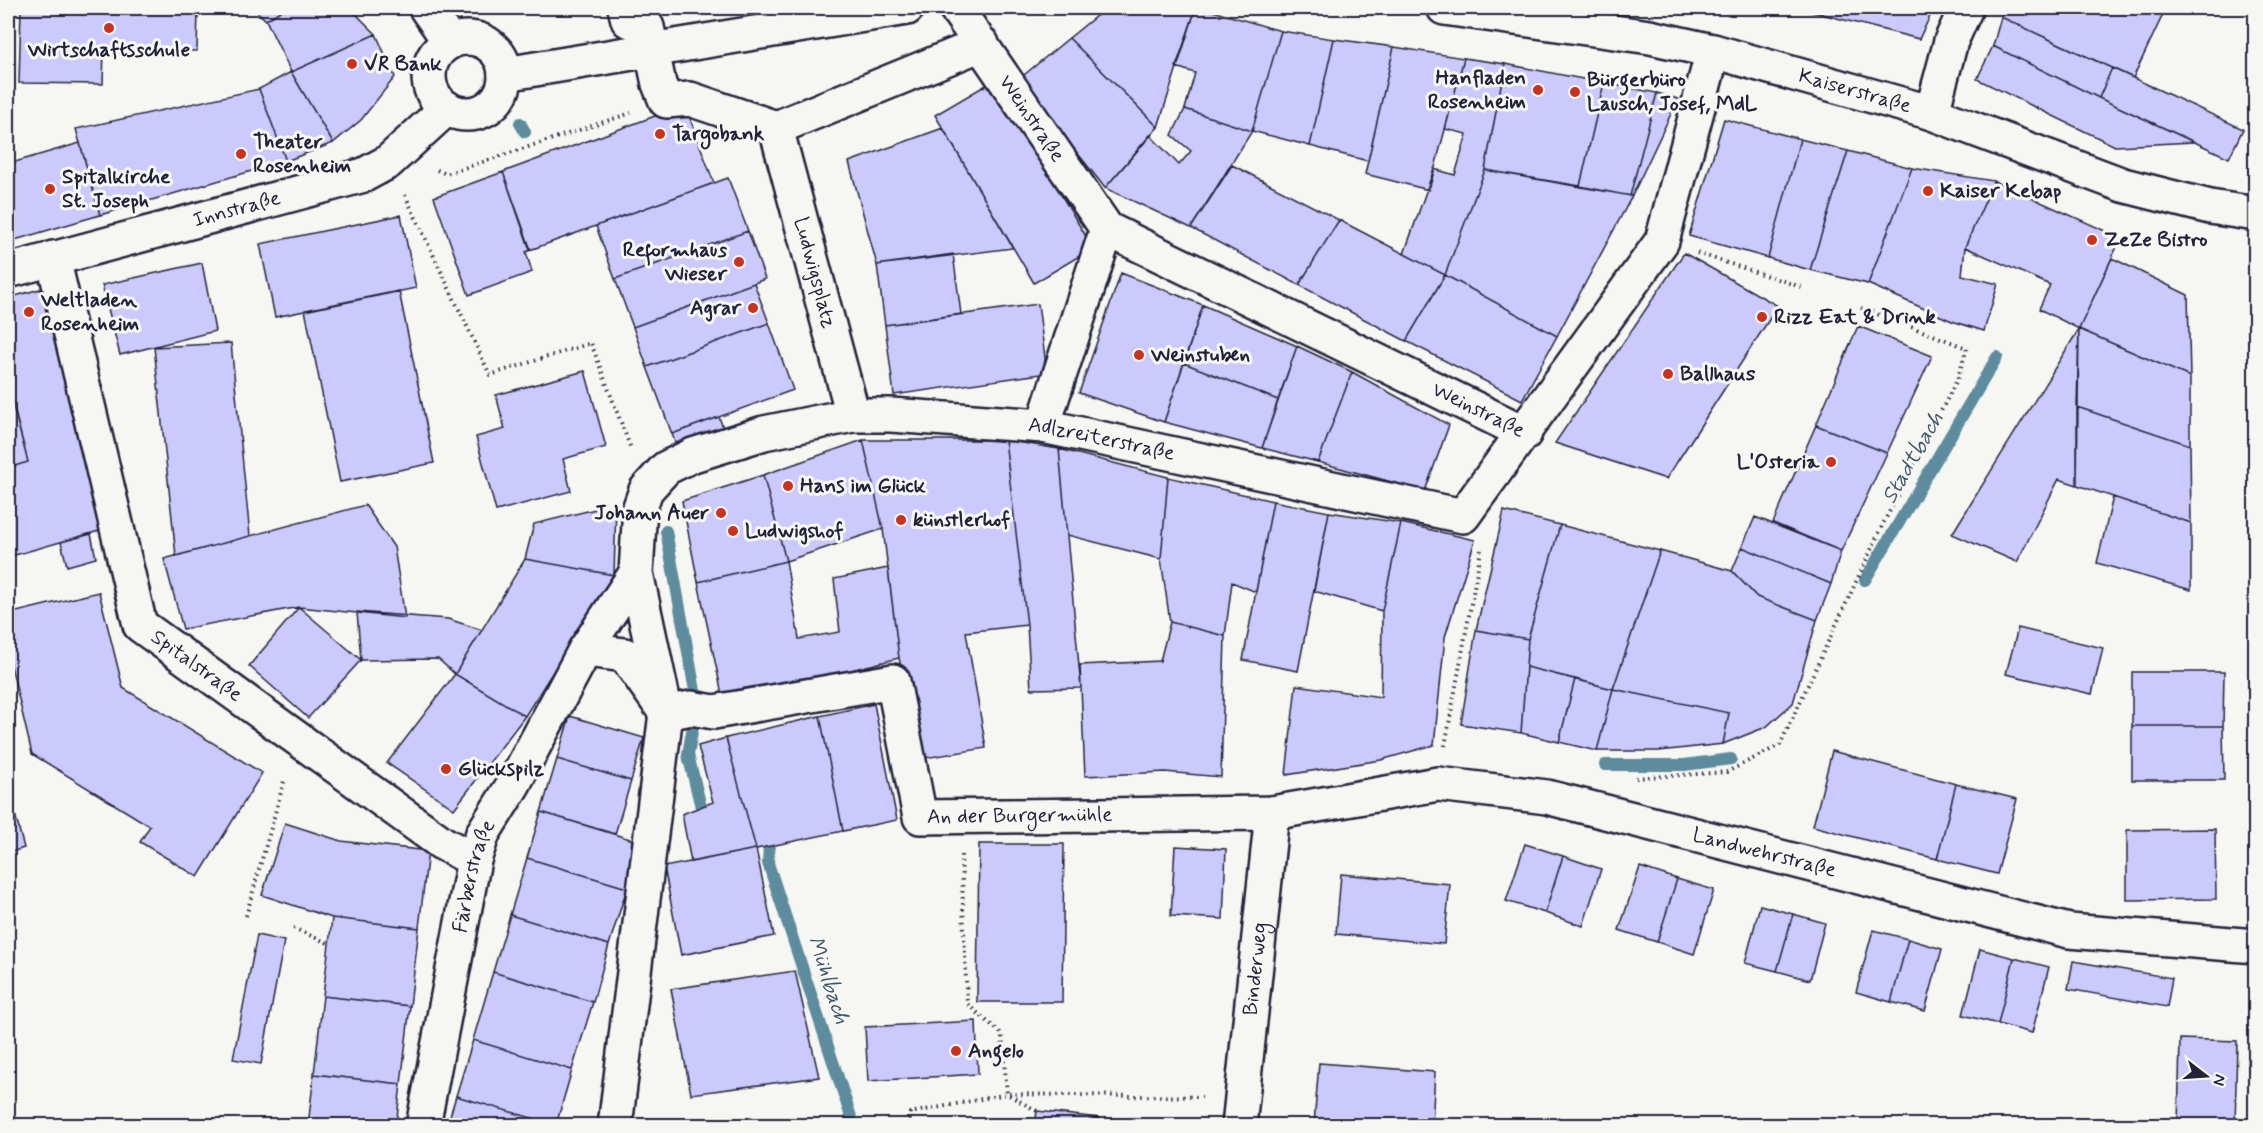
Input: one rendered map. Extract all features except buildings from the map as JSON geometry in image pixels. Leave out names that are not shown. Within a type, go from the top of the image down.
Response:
[{"type":"street","points":[[426,8],[450,42]]},
{"type":"street","points":[[625,8],[628,20],[647,27],[650,51],[666,101],[690,99],[776,128],[982,44]]},
{"type":"street","points":[[505,74],[908,8]]},
{"type":"street","name":"Weinstraße","points":[[956,8],[1107,229],[1525,433],[1662,241],[1713,51]]},
{"type":"street","name":"Kaiserstraße","points":[[1444,8],[1650,37],[1713,51],[1929,112],[2123,185],[2210,207],[2256,214]]},
{"type":"street","points":[[1929,112],[1951,41],[1965,8]]},
{"type":"street","points":[[475,38],[486,42],[503,61],[505,74],[501,94],[487,109],[467,114],[447,108],[433,91],[430,69],[441,48],[450,42],[475,38]]},
{"type":"street","name":"Innstraße","points":[[8,271],[338,184],[364,175],[388,162],[447,108]]},
{"type":"street","name":"Ludwigsplatz","points":[[776,128],[853,415]]},
{"type":"street","points":[[1043,426],[1107,229]]},
{"type":"street","name":"Spitalstraße","points":[[53,258],[140,625],[442,843],[474,860]]},
{"type":"street","name":"Adlzreiterstraße","points":[[646,490],[666,468],[693,455],[764,433],[853,415],[891,415],[1043,426],[1463,516],[1525,433]]},
{"type":"street","points":[[615,1125],[690,711],[636,573],[640,507],[646,490]]},
{"type":"street","name":"Färberstraße","points":[[423,1125],[474,860],[483,833],[513,785],[585,650],[636,573]]},
{"type":"street","points":[[585,650],[625,655],[690,711]]},
{"type":"street","name":"An der Burgermühle","points":[[690,711],[893,681],[920,817],[1272,813]]},
{"type":"street","name":"Landwehrstraße","points":[[1272,813],[1438,784],[1547,797],[2069,931],[2256,946]]},
{"type":"street","name":"Binderweg","points":[[1241,1112],[1272,813]]},
{"type":"path","points":[[435,169],[446,174],[666,101]]},
{"type":"path","points":[[388,162],[490,375],[591,343],[646,490]]},
{"type":"path","points":[[1662,241],[1801,287]]},
{"type":"path","points":[[1631,778],[1727,772],[1780,745],[1884,522],[1957,380],[1967,348],[1861,308]]},
{"type":"path","points":[[1438,784],[1482,545]]},
{"type":"path","points":[[246,916],[296,737]]},
{"type":"path","points":[[959,815],[967,1004],[1002,1034],[1007,1094]]},
{"type":"path","points":[[293,928],[330,944]]},
{"type":"path","points":[[1007,1094],[1037,1111]]},
{"type":"path","points":[[910,1125],[910,1113],[1007,1094],[1241,1112]]},
{"type":"waterway","name":"Mühlbach","points":[[520,123],[525,132]]},
{"type":"waterway","name":"Stadtbach","points":[[1865,580],[1997,357]]},
{"type":"waterway","name":"Mühlbach","points":[[666,531],[697,702],[688,755],[701,807]]},
{"type":"waterway","name":"Stadtbach","points":[[1605,765],[1684,765],[1731,759]]},
{"type":"waterway","name":"Mühlbach","points":[[769,846],[768,863],[854,1126]]},
{"type":"place","name":"Wirtschaftsschule","points":[[109,28]]},
{"type":"place","name":"VR Bank","points":[[352,64]]},
{"type":"place","name":"Hanfladen Rosenheim","points":[[1538,90]]},
{"type":"place","name":"Bürgerbüro Lausch, Josef, MdL","points":[[1575,92]]},
{"type":"place","name":"Targobank","points":[[660,134]]},
{"type":"place","name":"Theater Rosenheim","points":[[241,154]]},
{"type":"place","name":"Spitalkirche St. Joseph","points":[[50,189]]},
{"type":"place","name":"Kaiser Kebap","points":[[1928,191]]},
{"type":"place","name":"ZeZe Bistro","points":[[2092,240]]},
{"type":"place","name":"Reformhaus Wieser","points":[[739,262]]},
{"type":"place","name":"Agrar","points":[[753,308]]},
{"type":"place","name":"Weltladen Rosenheim","points":[[29,312]]},
{"type":"place","name":"Rizz Eat & Drink","points":[[1762,317]]},
{"type":"place","name":"Weinstuben","points":[[1139,355]]},
{"type":"place","name":"Ballhaus","points":[[1668,374]]},
{"type":"place","name":"L'Osteria","points":[[1831,462]]},
{"type":"place","name":"Hans im Glück","points":[[788,486]]},
{"type":"place","name":"Johann Auer","points":[[721,513]]},
{"type":"place","name":"künstlerhof","points":[[901,520]]},
{"type":"place","name":"Ludwigshof","points":[[733,531]]},
{"type":"place","name":"Glückspilz","points":[[446,769]]},
{"type":"place","name":"Angelo","points":[[956,1051]]}]
